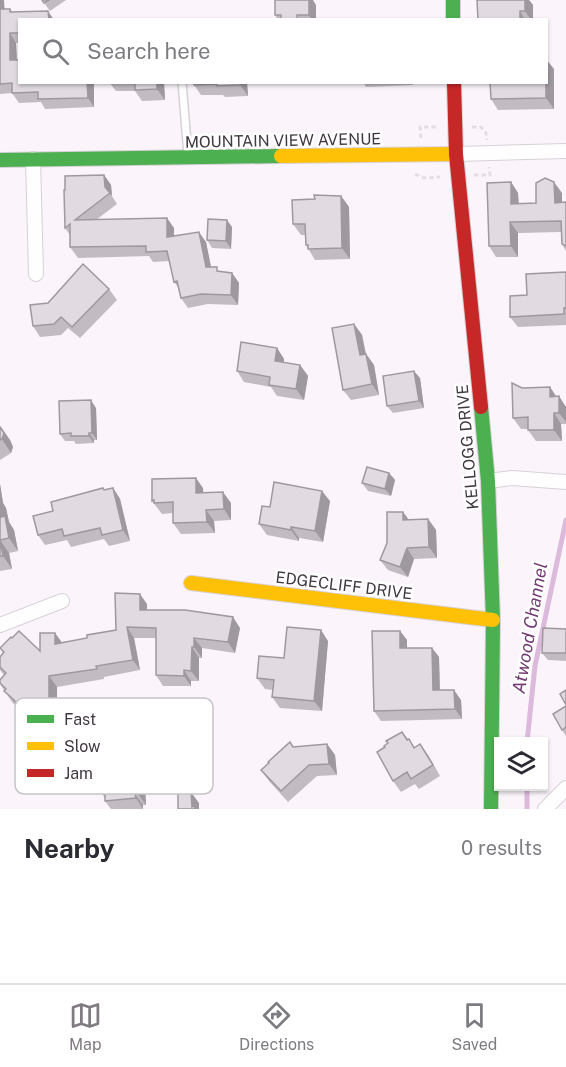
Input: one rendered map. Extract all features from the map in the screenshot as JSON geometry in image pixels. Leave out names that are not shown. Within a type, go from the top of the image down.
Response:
[{"type":"street","points":[[453,0],[453,18]]},
{"type":"street","name":"KELLOGG DRIVE","points":[[454,84],[456,154],[488,481],[493,620],[491,809]]},
{"type":"street","name":"MOUNTAIN VIEW AVENUE","points":[[0,160],[566,151]]},
{"type":"street","points":[[33,159],[36,274]]},
{"type":"street","points":[[488,481],[512,478],[566,482]]},
{"type":"street","name":"EDGECLIFF DRIVE","points":[[191,583],[493,620]]},
{"type":"street","points":[[0,625],[62,601]]},
{"type":"street","points":[[545,809],[566,788]]},
{"type":"lane","points":[[182,84],[188,157]]},
{"type":"building","points":[[275,0],[309,0],[309,15],[281,18],[281,15],[275,15]]},
{"type":"building","points":[[477,0],[525,0],[525,11],[520,11],[520,18],[478,18]]},
{"type":"building","points":[[0,9],[10,9],[10,12],[48,11],[49,18],[18,18],[18,33],[10,33],[10,60],[18,60],[18,84],[87,84],[88,98],[38,99],[38,92],[12,93],[12,83],[0,84]]},
{"type":"building","points":[[135,84],[157,84],[157,89],[135,90]]},
{"type":"building","points":[[217,84],[240,84],[240,85],[217,86]]},
{"type":"building","points":[[490,84],[546,84],[546,98],[491,99]]},
{"type":"building","points":[[104,175],[105,187],[110,193],[75,220],[167,218],[167,237],[199,232],[206,267],[217,267],[217,271],[232,273],[231,295],[201,294],[181,298],[177,281],[174,282],[167,251],[146,252],[146,246],[70,247],[70,224],[65,228],[65,176]]},
{"type":"building","points":[[545,178],[554,182],[555,203],[566,202],[566,246],[562,244],[561,221],[510,222],[511,246],[489,246],[487,183],[511,182],[511,204],[536,203],[536,183]]},
{"type":"building","points":[[314,195],[341,196],[342,248],[308,249],[305,224],[293,224],[292,200],[315,199]]},
{"type":"building","points":[[208,219],[227,220],[226,241],[207,240]]},
{"type":"building","points":[[83,264],[109,289],[72,327],[61,317],[54,324],[33,326],[30,305],[48,303]]},
{"type":"building","points":[[566,272],[564,314],[510,317],[510,296],[527,295],[526,274]]},
{"type":"building","points":[[354,324],[360,355],[366,354],[372,384],[343,390],[332,328]]},
{"type":"building","points":[[241,342],[277,348],[275,361],[300,365],[296,389],[269,385],[270,377],[237,371]]},
{"type":"building","points":[[414,371],[419,401],[387,406],[383,376]]},
{"type":"building","points":[[512,383],[522,388],[550,387],[550,397],[559,396],[559,413],[554,413],[554,430],[528,430],[528,417],[513,418]]},
{"type":"building","points":[[91,400],[92,433],[89,433],[89,436],[60,434],[59,401]]},
{"type":"building","points":[[0,427],[4,433],[0,440]]},
{"type":"building","points":[[367,467],[389,473],[385,489],[362,483]]},
{"type":"building","points":[[196,478],[196,493],[223,492],[224,509],[206,510],[207,522],[173,523],[173,502],[154,503],[154,500],[152,501],[152,479]]},
{"type":"building","points":[[274,482],[322,491],[315,531],[291,527],[291,530],[259,524],[262,506],[270,507]]},
{"type":"building","points":[[103,488],[104,490],[113,488],[123,530],[102,535],[100,528],[64,536],[62,529],[38,535],[33,516],[53,511],[51,502]]},
{"type":"building","points":[[0,512],[1,517],[5,516],[9,538],[0,540]]},
{"type":"building","points":[[387,512],[403,512],[403,520],[428,519],[429,547],[407,548],[400,567],[380,560],[387,543]]},
{"type":"building","points":[[0,540],[3,556],[0,556]]},
{"type":"building","points":[[115,593],[140,594],[140,610],[185,610],[233,617],[228,642],[194,638],[191,671],[184,670],[184,676],[156,675],[156,628],[127,627],[133,660],[96,666],[97,669],[49,676],[49,698],[15,698],[15,702],[4,691],[6,689],[0,683],[6,673],[0,667],[0,657],[4,652],[0,648],[19,631],[40,651],[40,633],[55,633],[55,644],[116,630]]},
{"type":"building","points":[[287,627],[321,630],[314,701],[272,697],[274,680],[257,678],[259,656],[284,658]]},
{"type":"building","points":[[543,628],[566,629],[566,653],[542,653]]},
{"type":"building","points":[[372,631],[400,631],[400,648],[432,648],[433,690],[454,690],[455,709],[374,711]]},
{"type":"building","points":[[566,690],[566,705],[560,694]]},
{"type":"building","points":[[566,706],[566,727],[562,730],[553,714]]},
{"type":"building","points":[[402,732],[414,748],[420,744],[433,765],[411,779],[407,772],[393,781],[377,752],[385,747],[388,743],[386,741]]},
{"type":"building","points":[[290,742],[293,747],[327,744],[329,764],[309,765],[281,791],[261,770]]},
{"type":"building","points":[[105,794],[135,794],[136,798],[105,801]]},
{"type":"building","points":[[178,794],[191,794],[192,807],[195,806],[195,809],[178,809]]},
{"type":"waterway","name":"Atwood Channel","points":[[528,737],[535,666],[566,520]]},
{"type":"waterway","name":"Atwood Channel","points":[[527,791],[527,809]]},
{"type":"traffic: fast","points":[[453,0],[453,18]]},
{"type":"traffic: fast","points":[[0,160],[281,156]]},
{"type":"traffic: fast","points":[[481,407],[488,481],[493,620],[491,809]]},
{"type":"traffic: slow","points":[[281,156],[456,154]]},
{"type":"traffic: slow","points":[[191,583],[493,620]]},
{"type":"traffic: jam","points":[[454,84],[456,154],[481,407]]}]
